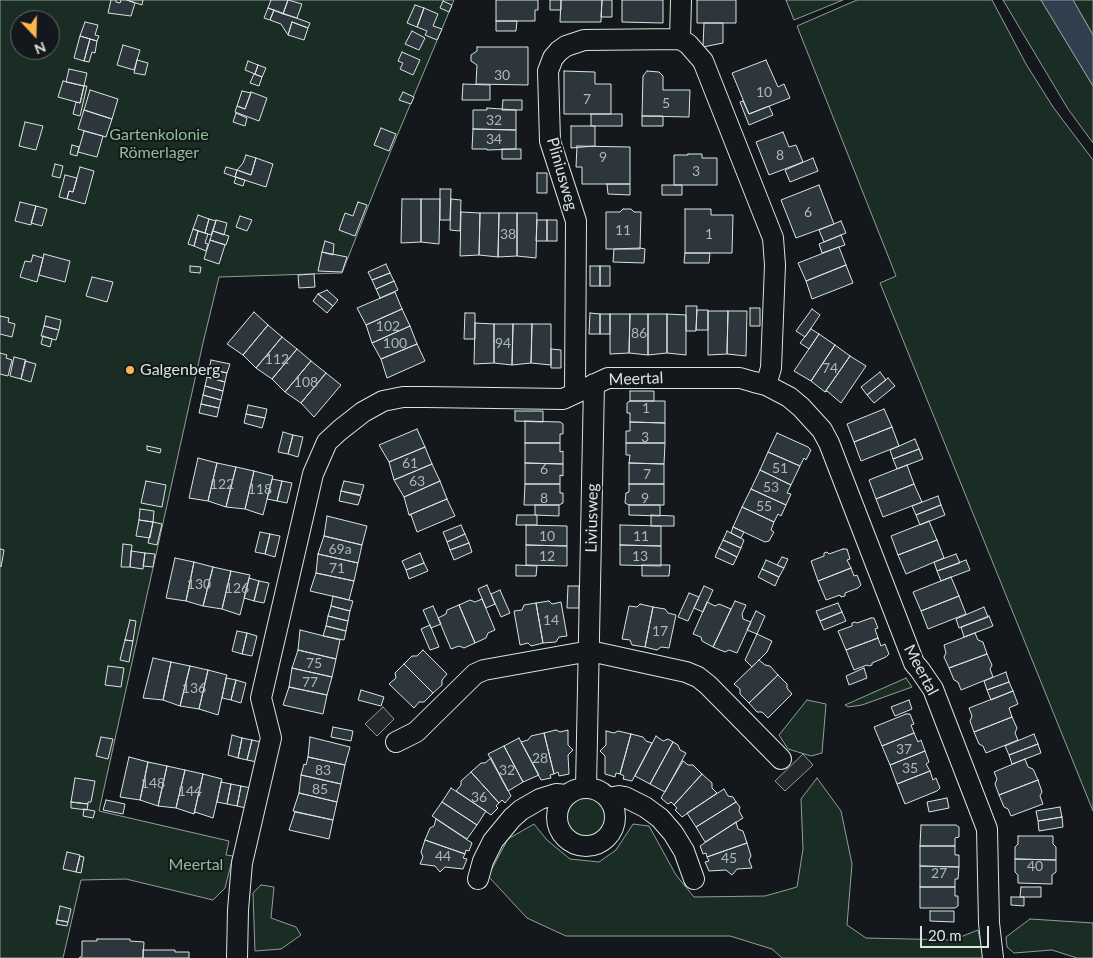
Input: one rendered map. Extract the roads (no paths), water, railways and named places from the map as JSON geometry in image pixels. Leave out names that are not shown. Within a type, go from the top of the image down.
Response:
[{"type":"street","points":[[681,0],[680,39],[696,52],[708,70],[773,238],[775,265],[771,368],[766,385]]},
{"type":"street","name":"Pliniusweg","points":[[576,392],[576,221],[550,141],[548,71],[553,58],[559,52],[566,46],[578,41],[680,39]]},
{"type":"street","name":"Meertal","points":[[237,958],[238,910],[242,863],[271,738],[261,698],[313,474],[327,442],[363,412],[383,401],[402,398],[562,399],[608,378],[740,378],[766,385],[789,397],[822,430],[829,443],[914,663],[933,689],[987,829],[989,922],[993,958]]},
{"type":"street","name":"Liviusweg","points":[[586,788],[594,384]]},
{"type":"street","points":[[396,742],[416,732],[475,674],[484,670],[590,651],[686,672],[698,677],[781,759]]},
{"type":"street","points":[[586,788],[598,790],[608,798],[615,810],[614,829],[605,840],[586,847],[573,844],[567,840],[559,828],[557,814],[558,807],[566,796],[576,790],[586,788]]},
{"type":"street","points":[[478,879],[483,861],[493,841],[512,818],[521,810],[540,799],[556,794],[566,796]]},
{"type":"street","points":[[608,798],[625,797],[645,807],[660,818],[673,833],[684,851],[694,880]]},
{"type":"water","points":[[1041,0],[1073,0],[1093,35],[1093,86]]},
{"type":"place","name":"Galgenberg","points":[[130,370]]},
{"type":"park label","name":"Gartenkolonie Römerlager","points":[[159,144]]}]
